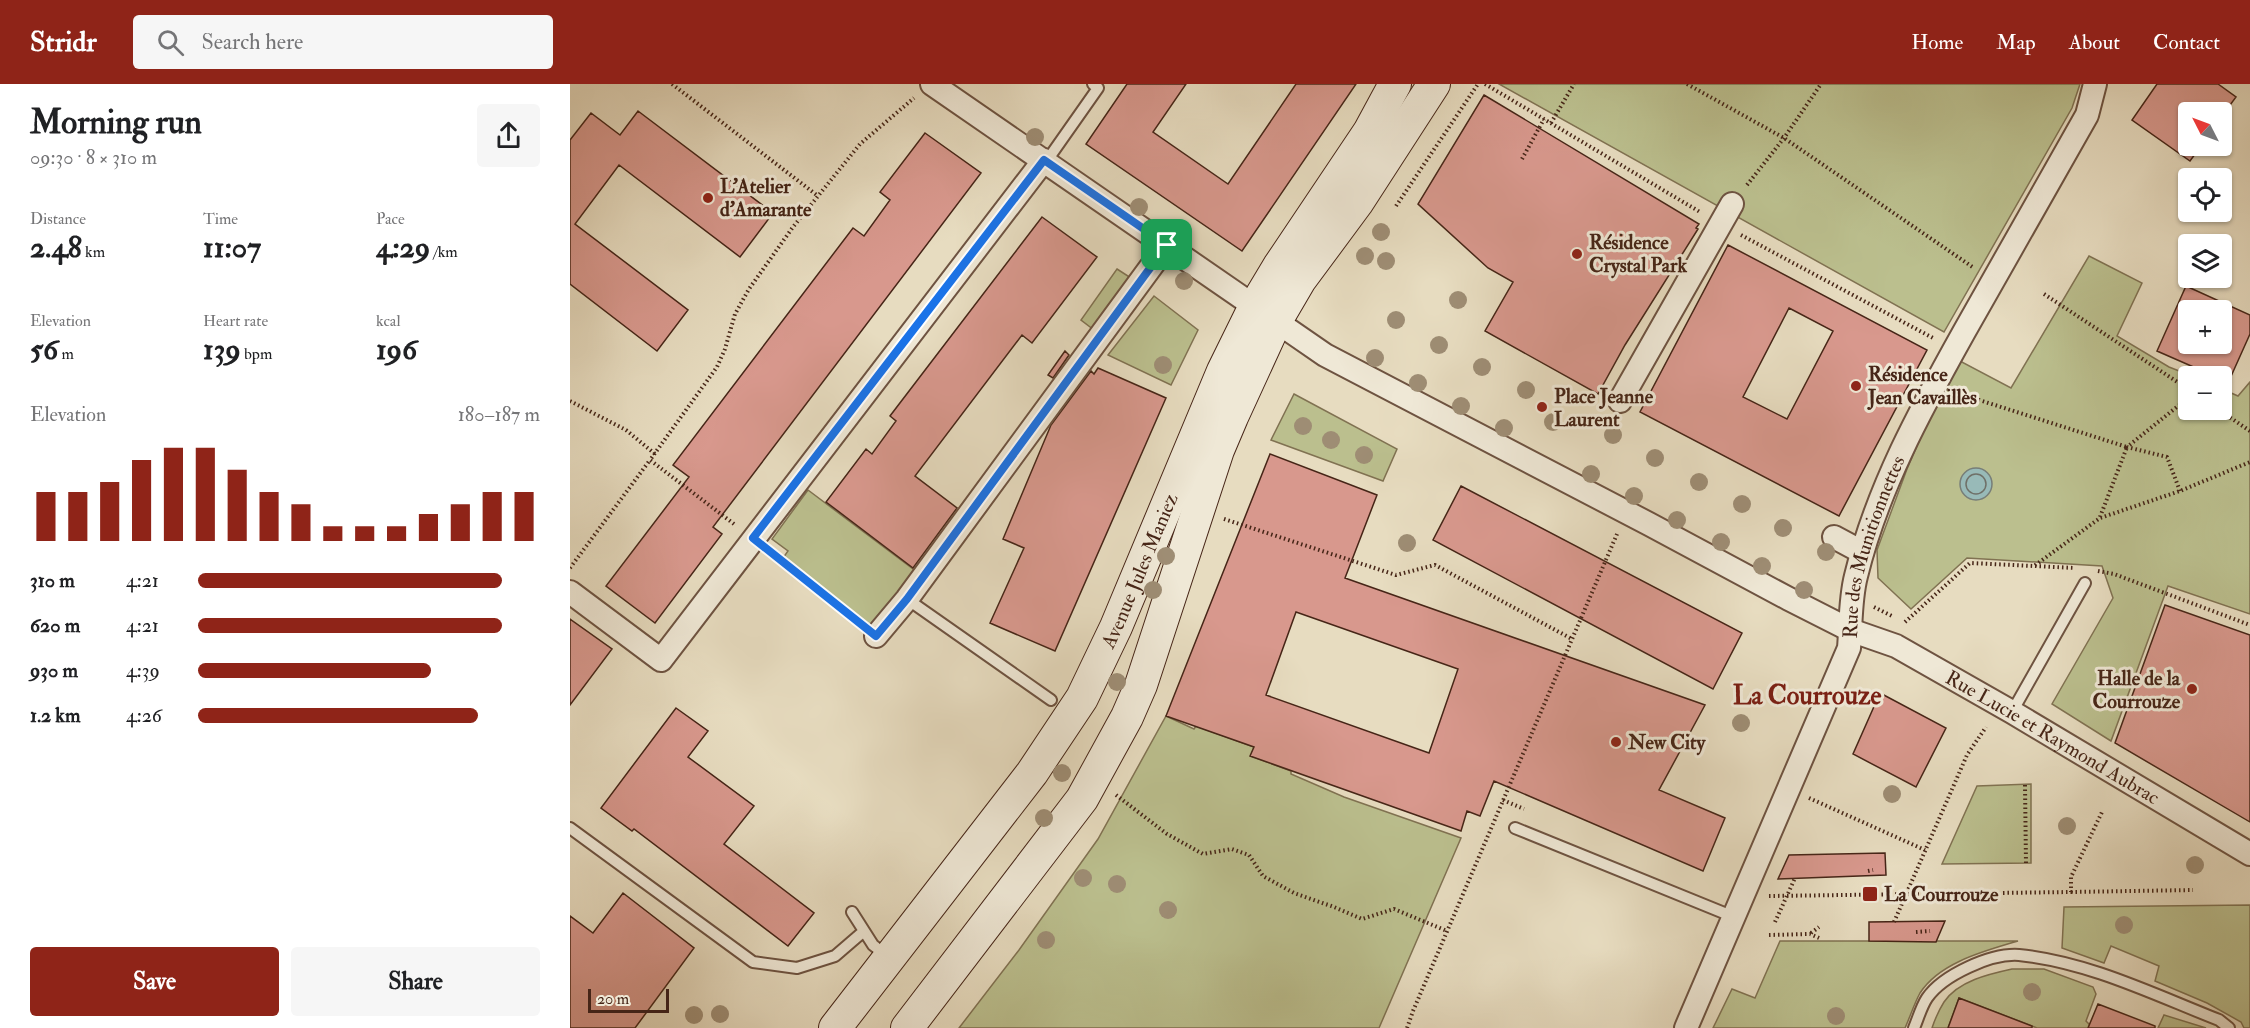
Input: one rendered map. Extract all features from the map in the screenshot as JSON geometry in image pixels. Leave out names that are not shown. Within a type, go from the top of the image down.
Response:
[{"type":"main road","name":"Avenue Jules Maniez","points":[[907,1028],[1076,808],[1128,717],[1266,314],[1279,266],[1346,168],[1395,84]]},
{"type":"main road","name":"Avenue Jules Maniez","points":[[835,1028],[863,984],[890,958],[1032,773],[1082,698],[1116,627],[1224,371],[1266,314],[1300,280],[1357,203],[1434,84]]},
{"type":"street","name":"Rue des Munitionnettes","points":[[1686,1028],[1849,648],[1852,596],[1862,552],[1886,485],[1934,386],[2087,115],[2095,84]]},
{"type":"street","points":[[925,88],[1045,161],[1325,355],[1850,630]]},
{"type":"street","points":[[570,594],[662,660],[753,538],[1045,161]]},
{"type":"street","points":[[1620,401],[1732,204]]},
{"type":"street","points":[[876,636],[907,599],[1167,245]]},
{"type":"street","points":[[1834,537],[1862,552]]},
{"type":"street","name":"Rue Lucie et Raymond Aubrac","points":[[1850,630],[1896,646],[2012,712],[2250,854]]},
{"type":"lane","points":[[1045,161],[1098,88],[1093,84]]},
{"type":"lane","points":[[2012,712],[2085,583]]},
{"type":"lane","points":[[907,599],[945,628],[1051,700]]},
{"type":"lane","points":[[570,828],[753,962],[797,968],[835,956],[864,931]]},
{"type":"lane","points":[[1515,828],[1734,917]]},
{"type":"lane","points":[[852,912],[873,945],[890,958]]},
{"type":"lane","points":[[1914,1028],[1927,999],[1948,978],[1976,963],[2017,955],[2091,970],[2220,1020],[2229,1028]]},
{"type":"path","points":[[672,84],[818,196]]},
{"type":"path","points":[[1396,206],[1479,84]]},
{"type":"path","points":[[1485,84],[1498,92]]},
{"type":"path","points":[[1551,123],[1574,84]]},
{"type":"path","points":[[1687,84],[1784,138],[1993,280]]},
{"type":"path","points":[[1732,204],[1784,138],[1821,84]]},
{"type":"path","points":[[570,568],[717,367],[735,314],[748,289],[860,144],[925,88]]},
{"type":"path","points":[[1522,159],[1544,119]]},
{"type":"path","points":[[2044,294],[2178,381]]},
{"type":"path","points":[[1934,386],[2127,447],[2167,457],[2180,491]]},
{"type":"path","points":[[570,401],[626,430],[655,454]]},
{"type":"path","points":[[2100,518],[2127,447],[2178,406]]},
{"type":"path","points":[[2232,419],[2250,431]]},
{"type":"path","points":[[650,460],[876,636]]},
{"type":"path","points":[[2034,566],[2100,518],[2180,491],[2250,462]]},
{"type":"path","points":[[1407,1028],[1627,512]]},
{"type":"path","points":[[1214,516],[1395,575],[1435,565],[1572,639]]},
{"type":"path","points":[[1905,622],[1970,563],[2085,569],[2114,574],[2250,625]]},
{"type":"path","points":[[2085,569],[2085,583]]},
{"type":"path","points":[[1894,922],[1967,755],[1986,727]]},
{"type":"path","points":[[2025,784],[2026,864]]},
{"type":"path","points":[[1111,791],[1167,834],[1203,854],[1232,849],[1249,855],[1263,876],[1294,893],[1362,919],[1394,909],[1447,931]]},
{"type":"path","points":[[1808,797],[1925,850]]},
{"type":"path","points":[[2071,892],[2071,877],[2102,812]]},
{"type":"path","points":[[1868,870],[1873,870]]},
{"type":"path","points":[[1775,922],[1795,878]]},
{"type":"path","points":[[1770,896],[2193,890]]},
{"type":"path","points":[[1810,934],[1819,927]]},
{"type":"path","points":[[1916,932],[1930,931]]},
{"type":"path","points":[[1768,935],[1810,934],[1819,938]]},
{"type":"green space","points":[[1499,84],[2080,84],[2072,108],[1944,332]]},
{"type":"green space","points":[[2089,256],[2142,283],[2117,336],[2178,371],[2178,420],[2232,420],[2232,393],[2238,396],[2250,382],[2250,614],[2168,586],[2111,741],[2052,704],[2113,598],[2102,566],[1967,558],[1911,609],[1878,578],[1877,550],[1907,469],[1930,416],[1960,361],[2011,388]]},
{"type":"green space","points":[[1117,269],[1131,278],[1094,330],[1081,320]]},
{"type":"green space","points":[[1154,296],[1198,330],[1171,385],[1108,355]]},
{"type":"green space","points":[[1294,394],[1397,449],[1383,481],[1271,440]]},
{"type":"green space","points":[[808,490],[921,575],[875,629],[783,558],[788,551],[772,539]]},
{"type":"green space","points":[[1166,716],[1194,729],[1196,726],[1254,747],[1251,756],[1291,771],[1291,774],[1344,797],[1461,838],[1379,1028],[959,1028],[1019,950],[1098,839]]},
{"type":"green space","points":[[2031,784],[2031,863],[1942,864],[1977,786]]},
{"type":"green space","points":[[2250,905],[2250,1028],[2244,1028],[2241,1022],[2207,1003],[2155,981],[2159,966],[2111,946],[2104,963],[2062,948],[2064,907]]},
{"type":"green space","points":[[1780,941],[2018,941],[1964,959],[1939,973],[1920,993],[1905,1028],[1713,1028],[1732,989],[1755,998]]},
{"type":"green space","points":[[2012,969],[2044,969],[2093,987],[2096,994],[2086,1021],[2090,1025],[2088,1028],[2037,1028],[1959,998],[1948,1028],[1932,1028],[1944,1002],[1957,989],[1994,973]]},
{"type":"green space","points":[[2164,1015],[2206,1028],[2158,1028]]},
{"type":"water","points":[[1976,468],[1988,472],[1992,484],[1988,496],[1976,500],[1964,496],[1960,484],[1964,472]]},
{"type":"building","points":[[1127,84],[1186,84],[1153,132],[1228,184],[1296,84],[1356,84],[1242,251],[1086,144]]},
{"type":"building","points":[[2157,84],[2218,84],[2236,97],[2232,102],[2178,102],[2178,153],[2132,120]]},
{"type":"building","name":"Résidence Crystal Park","points":[[1484,95],[1699,224],[1625,345],[1598,394],[1485,331],[1513,282],[1488,268],[1418,204]]},
{"type":"building","name":"L'Atelier d'Amarante","points":[[638,111],[773,213],[740,257],[619,165],[575,224],[688,310],[657,351],[570,284],[570,140],[591,113],[620,135]]},
{"type":"building","points":[[925,133],[981,173],[713,527],[722,534],[655,623],[606,586],[689,477],[673,465],[853,228],[864,236],[890,200],[880,192]]},
{"type":"building","points":[[2183,156],[2194,156],[2190,161]]},
{"type":"building","points":[[1042,217],[1097,257],[1032,343],[1022,335],[915,476],[957,508],[913,568],[826,502],[866,449],[872,454],[896,421],[890,416]]},
{"type":"building","name":"Résidence Jean Cavaillès","points":[[1728,245],[1927,350],[1839,516],[1640,412]],"holes":[[[1789,308],[1833,331],[1787,419],[1743,397]]]},
{"type":"building","points":[[2185,288],[2190,288],[2217,300],[2180,300]]},
{"type":"building","points":[[2178,304],[2178,354],[2232,354],[2232,307],[2250,315],[2250,334],[2232,374],[2232,366],[2191,366],[2157,351]]},
{"type":"building","points":[[1065,351],[1069,355],[1053,378],[1048,375]]},
{"type":"building","points":[[1098,368],[1166,398],[1055,651],[990,623],[1024,548],[1003,539],[1051,425],[1091,371],[1094,374]]},
{"type":"building","points":[[1270,454],[1377,495],[1345,578],[1705,705],[1659,790],[1725,818],[1703,871],[1494,781],[1480,816],[1467,811],[1461,831],[1250,756],[1254,747],[1166,716]],"holes":[[[1296,612],[1458,669],[1429,753],[1266,695]]]},
{"type":"building","points":[[1461,486],[1742,633],[1713,689],[1433,540]]},
{"type":"building","name":"Halle de la Courrouze","points":[[2165,605],[2250,635],[2250,822],[2115,743]]},
{"type":"building","points":[[570,619],[612,649],[570,705]]},
{"type":"building","points":[[1880,693],[1946,728],[1916,787],[1853,754]]},
{"type":"building","points":[[676,708],[708,731],[688,757],[754,806],[724,844],[814,913],[788,946],[634,829],[632,831],[601,808]]},
{"type":"building","points":[[1885,853],[1886,875],[1778,879],[1789,855]]},
{"type":"building","points":[[623,893],[694,948],[635,1028],[570,1028],[570,916],[593,933]]},
{"type":"building","points":[[1945,921],[1936,942],[1869,941],[1869,922]]},
{"type":"building","points":[[1959,998],[2032,1026],[2032,1028],[1948,1028]]},
{"type":"building","points":[[2098,1004],[2155,1026],[2155,1028],[2088,1028]]},
{"type":"place","name":"L'Atelier d'Amarante","points":[[708,198]]},
{"type":"place","name":"Résidence Crystal Park","points":[[1577,254]]},
{"type":"place","name":"Résidence Jean Cavaillès","points":[[1856,386]]},
{"type":"place","name":"Place Jeanne Laurent","points":[[1542,407]]},
{"type":"place","name":"Halle de la Courrouze","points":[[2192,689]]},
{"type":"place","name":"New City","points":[[1616,742]]},
{"type":"place","name":"La Courrouze","points":[[1870,894]]},
{"type":"district","name":"La Courrouze","points":[[1807,696]]},
{"type":"route","points":[[1044,160],[1167,245],[907,599],[876,636],[753,538],[1044,160]]}]
